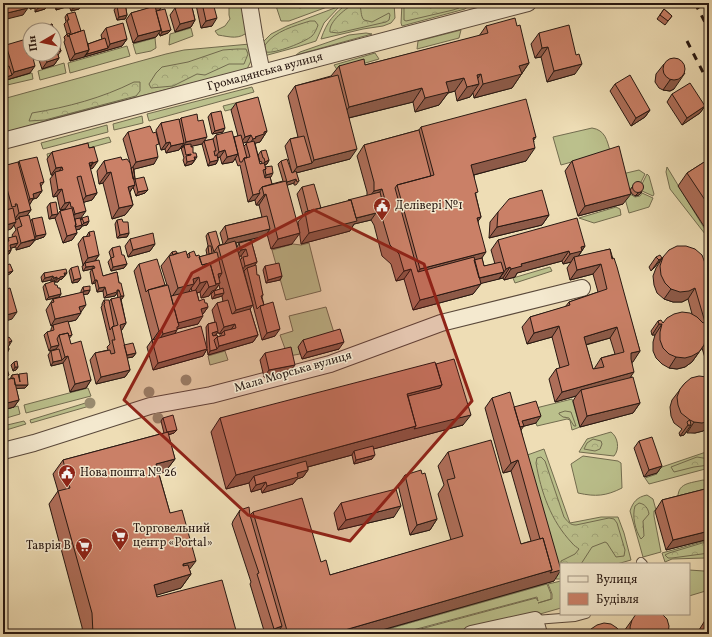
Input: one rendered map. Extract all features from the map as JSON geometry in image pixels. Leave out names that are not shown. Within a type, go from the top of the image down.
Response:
[{"type":"street","points":[[249,3],[262,73]]},
{"type":"street","name":"Громадянська вулиця","points":[[3,141],[528,3]]},
{"type":"street","name":"Мала Морська вулиця","points":[[3,451],[34,443],[150,406],[211,395],[330,364],[441,323],[582,288]]},
{"type":"street","points":[[471,634],[537,627]]},
{"type":"lane","points":[[537,627],[582,615]]},
{"type":"highlighted area","points":[[314,210],[424,264],[472,401],[350,541],[248,515],[124,400],[192,273]]},
{"type":"green space","points":[[229,3],[244,3],[249,31],[242,36],[235,37],[218,35],[215,31],[225,26],[230,19]]},
{"type":"green space","points":[[275,3],[338,3],[289,21],[281,21]]},
{"type":"green space","points":[[289,3],[329,3],[314,4],[300,8]]},
{"type":"green space","points":[[348,3],[394,3],[395,18],[391,23],[383,26],[321,39],[332,18]]},
{"type":"green space","points":[[356,3],[359,4],[364,20],[372,22],[389,13],[389,20],[338,33],[330,32],[330,28],[335,19],[343,11]]},
{"type":"green space","points":[[402,3],[428,3],[429,5],[444,3],[470,3],[470,5],[465,9],[402,26]]},
{"type":"green space","points":[[408,3],[425,3],[430,8],[451,3],[459,3],[461,5],[459,8],[453,10],[406,21],[404,20],[404,8]]},
{"type":"green space","points":[[340,6],[324,23],[316,41],[264,56],[261,44],[271,34],[287,26]]},
{"type":"green space","points":[[310,21],[315,21],[318,25],[312,36],[290,47],[266,52],[265,45],[274,36],[285,30]]},
{"type":"green space","points":[[191,28],[193,36],[169,45],[170,34]]},
{"type":"green space","points":[[461,30],[459,38],[417,49],[418,41]]},
{"type":"green space","points":[[366,33],[372,34],[296,55],[300,52],[349,35]]},
{"type":"green space","points":[[155,38],[156,48],[151,51],[136,54],[133,44]]},
{"type":"green space","points":[[250,44],[252,59],[247,69],[66,115],[3,133],[3,99],[166,54],[184,50]]},
{"type":"green space","points":[[127,46],[130,56],[70,73],[68,63]]},
{"type":"green space","points":[[246,49],[248,54],[244,64],[229,64],[205,75],[197,74],[173,86],[151,88],[149,84],[162,67],[188,62],[223,50]]},
{"type":"green space","points":[[375,53],[379,59],[338,71],[334,65]]},
{"type":"green space","points":[[64,63],[66,73],[40,80],[38,71]]},
{"type":"green space","points":[[32,73],[33,79],[3,86],[3,81]]},
{"type":"green space","points":[[134,82],[140,82],[140,91],[136,96],[45,120],[29,121],[32,113],[84,101],[110,93]]},
{"type":"green space","points":[[252,87],[254,92],[149,121],[147,114]]},
{"type":"green space","points":[[255,98],[256,103],[225,111],[223,106]]},
{"type":"green space","points":[[142,116],[143,123],[114,130],[113,124]]},
{"type":"green space","points":[[107,125],[108,132],[43,149],[41,143]]},
{"type":"green space","points":[[592,128],[603,133],[610,151],[561,165],[553,137]]},
{"type":"green space","points":[[109,137],[111,142],[48,159],[47,154]]},
{"type":"green space","points":[[667,167],[709,236],[709,239],[670,189],[666,172]]},
{"type":"green space","points":[[639,170],[645,174],[639,186],[636,185],[630,191],[623,193],[618,175]]},
{"type":"green space","points":[[647,174],[649,176],[654,194],[653,196],[642,191],[641,186]]},
{"type":"green space","points":[[642,193],[653,198],[649,207],[629,213],[624,195],[630,194],[635,197],[640,196]]},
{"type":"green space","points":[[616,207],[620,209],[621,215],[594,223],[579,218]]},
{"type":"green space","points":[[309,243],[321,291],[286,300],[272,250],[293,244],[301,245]]},
{"type":"green space","points":[[550,267],[552,271],[515,283],[513,278]]},
{"type":"green space","points":[[326,307],[335,336],[299,347],[300,354],[289,356],[280,335],[293,331],[289,316]]},
{"type":"green space","points":[[225,351],[228,360],[210,365],[208,356]]},
{"type":"green space","points":[[88,388],[91,396],[26,413],[24,405]]},
{"type":"green space","points":[[572,399],[580,427],[572,430],[570,420],[567,419],[537,426],[532,409]]},
{"type":"green space","points":[[92,401],[93,405],[31,423],[30,420]]},
{"type":"green space","points":[[18,406],[20,414],[3,419],[3,410]]},
{"type":"green space","points":[[565,411],[571,412],[576,426],[574,426],[569,418],[563,417],[559,414]]},
{"type":"green space","points":[[24,421],[26,424],[3,431],[3,426]]},
{"type":"green space","points":[[611,432],[617,440],[618,447],[614,456],[579,452],[587,439]]},
{"type":"green space","points":[[593,439],[601,441],[602,444],[600,449],[595,451],[584,449],[587,443]]},
{"type":"green space","points":[[544,449],[570,523],[601,517],[618,517],[631,560],[620,563],[560,563],[560,579],[556,579],[519,458]]},
{"type":"green space","points":[[709,451],[709,468],[649,484],[645,478],[657,474],[656,469]]},
{"type":"green space","points":[[583,456],[618,461],[621,463],[622,488],[611,493],[601,495],[578,493],[571,464]]},
{"type":"green space","points":[[541,457],[545,461],[564,517],[574,525],[609,518],[614,519],[617,523],[625,550],[624,556],[616,557],[605,542],[592,547],[582,563],[561,563],[561,561],[575,554],[579,549],[558,525],[548,506],[541,485],[536,463],[537,458]]},
{"type":"green space","points":[[697,457],[709,459],[709,465],[674,472],[671,467]]},
{"type":"green space","points":[[703,480],[709,481],[709,496],[678,504],[679,492],[683,486]]},
{"type":"green space","points":[[647,495],[653,499],[656,510],[654,511],[654,516],[661,552],[643,557],[630,511],[636,500]]},
{"type":"green space","points":[[639,503],[646,507],[649,514],[643,521],[644,536],[641,539],[637,531],[634,518],[635,506]]},
{"type":"green space","points":[[709,540],[709,557],[672,559],[665,562],[662,553]]},
{"type":"green space","points":[[709,541],[709,553],[672,558],[668,558],[665,555],[669,553]]},
{"type":"green space","points":[[709,569],[709,590],[690,596],[690,570],[704,571]]},
{"type":"green space","points":[[560,581],[560,608],[540,614],[441,634],[402,634],[536,598],[538,601],[537,597],[398,634],[371,634],[547,584],[551,594],[551,599],[538,603],[552,599],[552,594],[548,584]]},
{"type":"building","points":[[3,3],[26,3],[28,8],[3,14]]},
{"type":"building","points":[[32,3],[47,3],[47,6],[38,8],[37,5],[32,6]]},
{"type":"building","points":[[57,3],[71,3],[58,6]]},
{"type":"building","points":[[72,3],[81,3],[81,6],[73,8]]},
{"type":"building","points":[[119,3],[125,3],[127,15],[119,17],[117,6],[119,6]]},
{"type":"building","points":[[156,3],[162,3],[163,5],[157,6]]},
{"type":"building","points":[[183,3],[191,3],[195,20],[180,24],[175,8],[184,6]]},
{"type":"building","points":[[202,3],[213,3],[217,18],[206,21]]},
{"type":"building","points":[[155,6],[161,30],[138,36],[131,13]]},
{"type":"building","points":[[165,9],[171,30],[162,32],[156,11]]},
{"type":"building","points":[[664,9],[672,16],[668,21],[660,15]]},
{"type":"building","points":[[75,12],[81,31],[69,35],[68,37],[67,34],[71,33],[67,20],[69,20],[67,14]]},
{"type":"building","points":[[515,18],[517,26],[520,25],[529,63],[519,66],[522,74],[483,84],[481,74],[477,75],[479,84],[467,87],[464,78],[446,82],[449,92],[425,98],[422,88],[349,107],[339,66],[364,59],[365,65],[488,33],[486,26]]},
{"type":"building","points":[[123,23],[127,39],[110,44],[106,28]]},
{"type":"building","points":[[569,25],[576,55],[579,54],[582,64],[554,71],[548,47],[542,48],[539,33]]},
{"type":"building","points":[[84,30],[89,50],[75,54],[69,35]]},
{"type":"building","points":[[105,38],[108,48],[87,54],[89,50],[88,44]]},
{"type":"building","points":[[22,40],[22,62],[34,62],[35,66],[14,72],[6,45]]},
{"type":"building","points":[[674,58],[682,61],[685,69],[682,77],[674,80],[666,77],[663,69],[666,61]]},
{"type":"building","points":[[9,66],[12,75],[4,78],[3,68]]},
{"type":"building","points":[[338,75],[357,149],[314,160],[295,86]]},
{"type":"building","points":[[630,75],[650,110],[636,118],[615,84]]},
{"type":"building","points":[[690,83],[705,106],[687,118],[672,94]]},
{"type":"building","points":[[258,97],[267,131],[253,139],[251,135],[245,137],[236,103]]},
{"type":"building","points":[[526,99],[536,137],[533,138],[535,148],[471,165],[478,192],[475,193],[481,217],[477,218],[486,252],[420,269],[397,185],[434,175],[421,127]]},
{"type":"building","points":[[221,111],[225,128],[215,131],[211,113]]},
{"type":"building","points":[[197,114],[198,121],[203,120],[207,137],[186,142],[181,118]]},
{"type":"building","points":[[179,119],[184,143],[171,146],[170,142],[166,143],[161,123]]},
{"type":"building","points":[[150,126],[153,133],[156,132],[159,144],[156,145],[158,157],[136,162],[128,132]]},
{"type":"building","points":[[419,130],[431,176],[397,185],[395,188],[418,272],[474,257],[481,284],[420,300],[411,269],[404,271],[399,254],[390,245],[381,214],[378,210],[387,207],[382,189],[374,191],[374,182],[364,145]]},
{"type":"building","points":[[232,131],[238,154],[227,157],[225,150],[219,152],[216,135]]},
{"type":"building","points":[[241,135],[247,158],[244,158],[242,162],[240,162],[234,137]]},
{"type":"building","points":[[304,136],[312,163],[297,167],[290,139]]},
{"type":"building","points":[[213,139],[216,151],[214,151],[215,156],[217,155],[218,160],[210,162],[204,141]]},
{"type":"building","points":[[254,141],[260,164],[264,163],[266,169],[263,170],[265,178],[270,177],[272,184],[262,187],[259,191],[260,193],[253,195],[244,158],[250,157],[246,143]]},
{"type":"building","points":[[88,143],[89,148],[94,147],[98,161],[89,163],[97,193],[86,196],[81,176],[77,177],[86,211],[75,214],[70,202],[65,203],[62,189],[58,190],[55,172],[63,170],[62,167],[56,168],[52,152]]},
{"type":"building","points":[[191,144],[191,147],[193,147],[193,153],[196,153],[197,157],[194,157],[195,160],[187,162],[186,156],[191,154],[186,155],[184,145]]},
{"type":"building","points":[[619,146],[631,194],[585,206],[572,161]]},
{"type":"building","points":[[266,150],[269,160],[265,162],[261,151]]},
{"type":"building","points":[[37,157],[44,182],[40,183],[42,191],[33,194],[34,198],[30,199],[19,161]]},
{"type":"building","points":[[121,157],[122,160],[127,159],[130,163],[135,185],[128,187],[133,205],[119,208],[111,172],[107,173],[104,161]]},
{"type":"building","points":[[287,159],[292,173],[296,171],[299,181],[297,182],[296,179],[287,182],[281,161]]},
{"type":"building","points":[[709,159],[709,206],[687,173]]},
{"type":"building","points":[[18,162],[31,210],[19,213],[17,204],[15,204],[16,206],[12,207],[6,185],[3,186],[3,166]]},
{"type":"building","points":[[272,166],[273,173],[266,175],[265,167]]},
{"type":"building","points":[[133,167],[135,179],[133,179],[131,168]]},
{"type":"building","points":[[144,177],[148,190],[138,192],[135,179]]},
{"type":"building","points":[[286,181],[300,233],[278,239],[266,194],[264,195],[262,187]]},
{"type":"building","points":[[636,182],[640,182],[642,183],[642,191],[636,192],[633,189],[633,185]]},
{"type":"building","points":[[314,184],[321,208],[308,211],[302,187]]},
{"type":"building","points":[[542,190],[549,215],[497,227],[498,212],[509,199]]},
{"type":"building","points":[[380,192],[384,208],[378,210],[376,213],[356,218],[351,200],[348,200]]},
{"type":"building","points":[[351,200],[357,221],[309,233],[305,212]]},
{"type":"building","points":[[56,202],[58,214],[52,215],[50,203]]},
{"type":"building","points":[[13,208],[16,222],[3,226],[3,211]]},
{"type":"building","points":[[72,208],[77,233],[67,236],[60,211]]},
{"type":"building","points":[[29,215],[35,239],[21,243],[17,228],[22,226],[19,217]]},
{"type":"building","points":[[88,216],[89,221],[84,223],[82,218]]},
{"type":"building","points":[[267,216],[270,229],[228,239],[225,226]]},
{"type":"building","points":[[42,217],[46,234],[36,236],[32,219]]},
{"type":"building","points":[[80,218],[82,225],[75,227],[75,219]]},
{"type":"building","points":[[577,218],[585,246],[581,247],[582,251],[570,254],[569,251],[521,264],[522,266],[511,269],[510,267],[506,269],[498,240]]},
{"type":"building","points":[[122,219],[123,222],[128,222],[129,233],[120,235],[117,220]]},
{"type":"building","points":[[94,231],[99,255],[88,258],[83,237],[90,236],[89,232]]},
{"type":"building","points":[[216,231],[220,245],[214,252],[208,233]]},
{"type":"building","points":[[153,233],[155,244],[133,250],[130,239]]},
{"type":"building","points":[[16,236],[18,243],[10,245],[11,250],[3,253],[3,242],[9,241],[8,238]]},
{"type":"building","points":[[251,240],[257,262],[245,266],[243,257],[248,256],[246,249],[241,250],[239,243]]},
{"type":"building","points":[[235,241],[253,305],[236,310],[218,246]]},
{"type":"building","points":[[120,246],[122,255],[124,255],[127,264],[113,267],[111,258],[114,257],[112,248]]},
{"type":"building","points":[[208,246],[211,246],[212,253],[209,254]]},
{"type":"building","points":[[677,246],[686,246],[695,249],[702,255],[705,263],[705,276],[709,278],[709,337],[706,337],[704,345],[699,352],[685,358],[676,357],[669,354],[663,348],[660,340],[662,324],[659,324],[658,321],[661,320],[663,323],[667,318],[682,312],[690,313],[703,323],[705,322],[695,288],[689,291],[680,292],[671,289],[665,283],[661,275],[660,266],[663,257],[669,250]]},
{"type":"building","points":[[610,249],[612,259],[614,258],[617,267],[640,351],[631,353],[634,372],[562,392],[556,369],[569,365],[559,326],[534,333],[530,317],[570,305],[569,302],[607,289],[601,264],[577,270],[574,257]],"holes":[[[617,327],[624,352],[601,358],[604,367],[593,369],[584,337]]]},
{"type":"building","points":[[176,251],[177,253],[173,255],[172,252]]},
{"type":"building","points":[[186,251],[188,258],[190,257],[189,253],[194,251],[196,256],[199,255],[202,265],[210,263],[216,285],[209,287],[207,281],[200,283],[199,277],[193,279],[194,284],[178,288],[169,256]]},
{"type":"building","points":[[217,252],[222,273],[218,274],[220,283],[216,284],[210,263],[202,265],[199,257]]},
{"type":"building","points":[[660,255],[662,258],[659,260],[656,257]]},
{"type":"building","points":[[482,258],[484,266],[501,262],[504,272],[479,278],[474,260]]},
{"type":"building","points":[[157,259],[165,285],[146,292],[139,264]]},
{"type":"building","points":[[99,260],[103,276],[117,272],[124,296],[121,296],[119,290],[107,295],[105,287],[99,288],[92,269],[95,268],[94,266],[86,267],[85,263]]},
{"type":"building","points":[[279,263],[282,276],[268,280],[265,266]]},
{"type":"building","points":[[10,264],[13,271],[3,274],[3,266]]},
{"type":"building","points":[[256,265],[264,305],[257,309],[247,268]]},
{"type":"building","points":[[78,266],[81,278],[74,280],[71,268]]},
{"type":"building","points":[[66,269],[67,273],[64,273],[65,276],[57,279],[57,277],[54,278],[53,276],[45,278],[44,273]]},
{"type":"building","points":[[54,281],[55,285],[60,288],[61,294],[49,297],[45,284]]},
{"type":"building","points":[[168,285],[179,326],[177,327],[177,330],[163,334],[162,330],[159,331],[148,290]]},
{"type":"building","points":[[90,286],[90,290],[84,291],[83,287]]},
{"type":"building","points":[[10,288],[17,312],[3,316],[3,290]]},
{"type":"building","points":[[223,288],[224,293],[215,295],[214,291]]},
{"type":"building","points":[[196,290],[199,301],[204,299],[208,307],[201,309],[203,316],[178,323],[171,296]]},
{"type":"building","points":[[83,292],[86,305],[79,307],[81,313],[55,319],[51,303],[54,302],[53,299]]},
{"type":"building","points":[[120,297],[126,323],[120,325],[130,370],[101,377],[95,353],[110,350],[111,354],[115,353],[112,340],[115,340],[112,327],[118,325],[111,299]]},
{"type":"building","points":[[104,300],[109,300],[114,326],[110,330],[104,304]]},
{"type":"building","points":[[228,300],[232,314],[250,309],[258,335],[219,346],[217,337],[225,335],[224,331],[236,328],[235,324],[224,327],[217,303]]},
{"type":"building","points":[[273,302],[280,329],[267,333],[260,306]]},
{"type":"building","points":[[68,321],[72,335],[69,336],[68,333],[59,335],[57,339],[59,345],[51,347],[47,332],[54,330],[53,325]]},
{"type":"building","points":[[216,322],[218,331],[212,333],[213,336],[217,335],[218,337],[214,340],[217,349],[210,351],[208,324]]},
{"type":"building","points":[[201,326],[207,349],[158,363],[152,340]]},
{"type":"building","points":[[340,329],[344,342],[307,352],[303,340]]},
{"type":"building","points":[[68,333],[71,344],[81,341],[91,380],[75,384],[68,356],[65,357],[59,335]]},
{"type":"building","points":[[9,337],[12,341],[9,342],[9,349],[5,351],[3,343],[5,342],[4,340]]},
{"type":"building","points":[[133,343],[136,353],[127,355],[124,345]]},
{"type":"building","points":[[291,347],[295,365],[269,370],[265,353]]},
{"type":"building","points":[[59,349],[62,360],[53,362],[51,351]]},
{"type":"building","points":[[454,359],[471,415],[414,429],[416,426],[408,396],[440,388],[442,385],[436,364]]},
{"type":"building","points":[[17,361],[18,367],[15,367],[14,362]]},
{"type":"building","points":[[435,362],[442,385],[407,394],[416,426],[236,475],[220,418]]},
{"type":"building","points":[[7,369],[9,375],[4,376],[3,371]]},
{"type":"building","points":[[27,373],[28,385],[15,385],[12,375],[18,374],[20,382],[19,374]]},
{"type":"building","points":[[699,376],[707,377],[709,378],[709,421],[702,423],[690,420],[681,413],[678,405],[677,397],[680,389],[691,378]]},
{"type":"building","points":[[633,377],[640,403],[587,416],[581,390]]},
{"type":"building","points":[[14,378],[19,400],[3,404],[3,386],[7,385],[5,380]]},
{"type":"building","points":[[510,392],[560,570],[550,573],[552,570],[543,538],[540,539],[518,460],[511,463],[492,398]]},
{"type":"building","points":[[536,401],[541,416],[522,421],[524,426],[520,427],[514,407]]},
{"type":"building","points":[[173,415],[177,430],[167,432],[163,418]]},
{"type":"building","points":[[690,420],[691,425],[688,425],[687,422]]},
{"type":"building","name":"Торговельний центр «Portal»","points":[[168,432],[175,459],[156,464],[170,513],[182,510],[196,561],[183,564],[183,566],[188,565],[191,574],[154,585],[157,597],[222,580],[237,634],[93,634],[92,613],[58,491],[70,488],[63,460]]},
{"type":"building","points":[[652,437],[662,466],[649,470],[639,441]]},
{"type":"building","points":[[491,440],[521,544],[543,538],[552,570],[331,634],[288,634],[253,512],[302,498],[321,562],[326,560],[330,575],[463,536],[447,480],[455,478],[448,452]]},
{"type":"building","points":[[373,446],[375,455],[356,460],[354,451]]},
{"type":"building","points":[[306,461],[308,470],[297,473],[298,477],[267,486],[266,482],[256,485],[254,476]]},
{"type":"building","points":[[421,470],[422,474],[425,473],[437,519],[417,525],[405,475]]},
{"type":"building","points":[[709,488],[709,531],[673,540],[662,500]]},
{"type":"building","points":[[396,489],[401,506],[346,520],[341,503]]},
{"type":"building","points":[[249,507],[282,626],[274,629],[257,574],[259,573],[239,514],[240,510]]},
{"type":"building","points":[[635,615],[663,615],[667,619],[669,626],[668,634],[631,634],[630,627]]},
{"type":"building","points":[[709,615],[709,633],[707,631],[707,619]]},
{"type":"building","points":[[604,623],[611,624],[622,634],[588,634],[591,629]]},
{"type":"railway","points":[[695,3],[709,30]]},
{"type":"railway","points":[[687,41],[709,84]]},
{"type":"place","name":"Делівері №1","points":[[382,221]]},
{"type":"place","name":"Нова пошта № 26","points":[[67,488]]},
{"type":"place","name":"Торговельний центр «Portal»","points":[[120,551]]},
{"type":"place","name":"Таврія В","points":[[84,561]]}]
